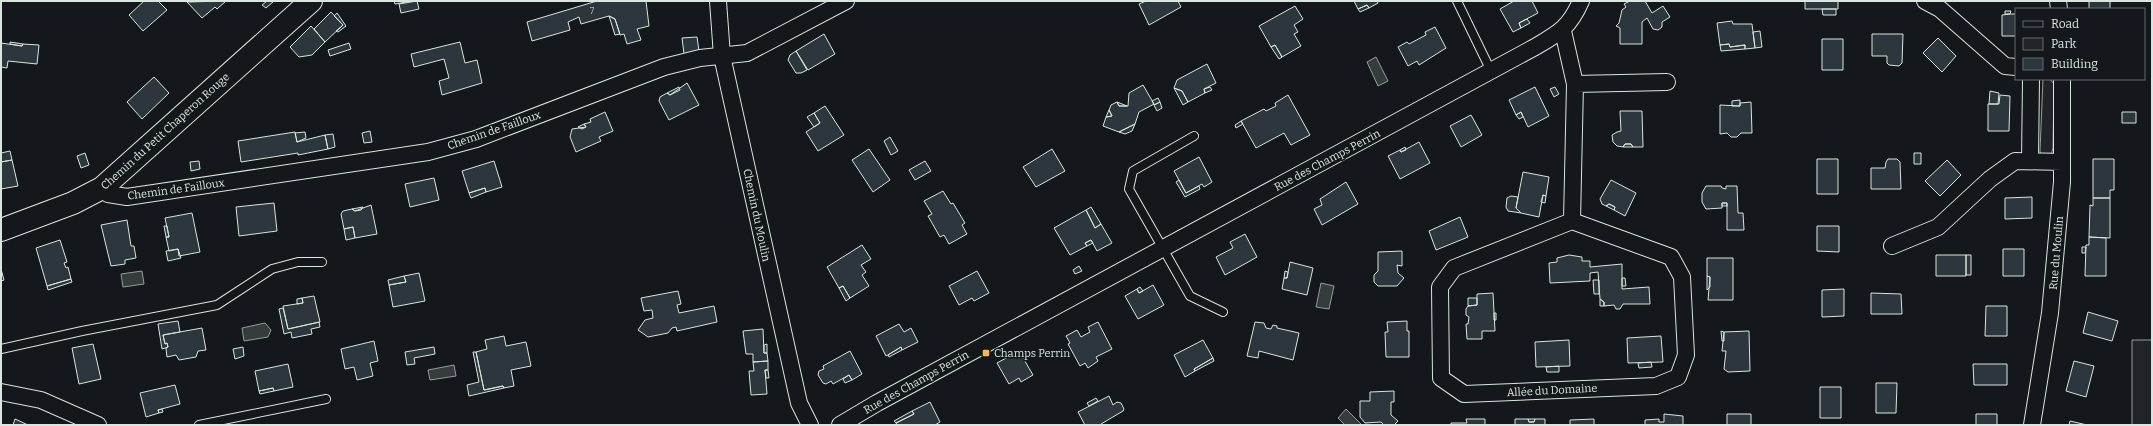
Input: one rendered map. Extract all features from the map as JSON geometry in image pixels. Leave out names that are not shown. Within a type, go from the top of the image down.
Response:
[{"type":"street","name":"Chemin du Petit Chaperon Rouge","points":[[1,230],[73,203],[102,188],[311,1]]},
{"type":"street","name":"Chemin du Moulin","points":[[718,1],[722,56],[799,403],[810,425]]},
{"type":"street","name":"Chemin de Failloux","points":[[102,188],[108,194],[127,196],[428,152],[476,139],[664,67],[700,58],[747,53],[846,1]]},
{"type":"street","name":"Rue des Champs Perrin","points":[[840,425],[877,403],[1563,31],[1577,11],[1581,1]]},
{"type":"street","points":[[1925,1],[1940,9],[2005,66],[2015,67]]},
{"type":"street","points":[[1563,31],[1575,84],[1572,221]]},
{"type":"street","points":[[2030,161],[2031,80]]},
{"type":"street","name":"Rue du Moulin","points":[[2032,425],[2050,313],[2062,182],[2062,80]]},
{"type":"street","points":[[1575,84],[1667,82]]},
{"type":"street","points":[[1892,246],[1938,227],[1990,179],[2015,161],[2062,162]]},
{"type":"street","name":"Allée du Domaine","points":[[1572,221],[1671,257],[1682,276],[1686,355],[1678,377],[1656,386],[1464,394],[1441,378],[1440,287],[1454,268],[1572,221]]},
{"type":"street","points":[[1,392],[41,400],[98,425]]},
{"type":"lane","points":[[1457,1],[1491,71]]},
{"type":"lane","points":[[1194,136],[1133,171],[1129,189],[1190,296],[1223,312]]},
{"type":"lane","points":[[1,350],[82,331],[217,305],[272,269],[298,262],[322,262]]},
{"type":"lane","points":[[199,425],[326,399]]},
{"type":"green space","points":[[2043,80],[2051,80],[2054,84],[2053,148],[2051,155],[2041,155]]},
{"type":"green space","points":[[2132,340],[2152,340],[2152,425],[2132,425]]},
{"type":"shaded area","points":[[1376,57],[1388,81],[1378,86],[1367,62]]},
{"type":"shaded area","points":[[142,271],[144,284],[123,287],[121,274]]},
{"type":"shaded area","points":[[1321,283],[1334,286],[1329,309],[1316,307]]},
{"type":"shaded area","points":[[265,323],[271,330],[268,337],[244,341],[242,328]]},
{"type":"shaded area","points":[[454,365],[456,376],[430,380],[428,370]]},
{"type":"shaded area","points":[[1346,409],[1362,425],[1345,425],[1338,418]]},
{"type":"building","points":[[144,1],[158,1],[167,10],[143,31],[129,15]]},
{"type":"building","points":[[226,1],[217,9],[215,7],[202,18],[187,2]]},
{"type":"building","points":[[267,1],[274,1],[266,8],[262,5]]},
{"type":"building","points":[[394,1],[412,1],[395,4]]},
{"type":"building","points":[[417,1],[419,9],[401,13],[399,4]]},
{"type":"building","points":[[597,1],[646,1],[649,26],[637,29],[641,40],[627,44],[624,34],[620,35],[615,19],[609,16],[581,24],[579,17],[568,22],[570,30],[532,41],[527,22]]},
{"type":"building","points":[[1146,1],[1178,1],[1181,7],[1149,25],[1139,4]]},
{"type":"building","points":[[1354,1],[1377,1],[1378,3],[1369,8],[1367,5],[1358,9]]},
{"type":"building","points":[[1514,1],[1532,1],[1538,13],[1519,23],[1521,28],[1513,32],[1500,9]]},
{"type":"building","points":[[1630,1],[1645,1],[1652,13],[1663,6],[1670,17],[1662,22],[1662,27],[1658,30],[1653,29],[1647,18],[1642,22],[1642,44],[1620,44],[1620,28],[1616,26],[1619,23],[1622,10],[1626,7],[1624,4]]},
{"type":"building","points":[[1805,1],[1838,1],[1838,9],[1805,9]]},
{"type":"building","points":[[2089,1],[2110,1],[2110,8],[2089,8]]},
{"type":"building","points":[[1367,5],[1369,8],[1360,12],[1358,9]]},
{"type":"building","points":[[1295,6],[1303,19],[1294,25],[1298,32],[1294,34],[1301,46],[1282,57],[1275,45],[1271,47],[1259,26]]},
{"type":"building","points":[[1822,9],[1836,9],[1836,15],[1823,15]]},
{"type":"building","points":[[2005,11],[2011,11],[2010,14],[2005,14]]},
{"type":"building","points":[[331,12],[343,25],[325,42],[314,29]]},
{"type":"building","points":[[337,13],[346,26],[338,32],[336,31],[343,25],[334,16]]},
{"type":"building","points":[[2015,14],[2015,36],[2002,36],[2002,15]]},
{"type":"building","points":[[609,16],[615,19],[620,34],[615,35]]},
{"type":"building","points":[[1527,19],[1530,23],[1521,28],[1519,23]]},
{"type":"building","points":[[1732,21],[1733,24],[1752,24],[1755,48],[1745,49],[1745,45],[1730,47],[1729,44],[1720,45],[1717,23]]},
{"type":"building","points":[[311,26],[325,42],[312,55],[299,57],[290,47]]},
{"type":"building","points":[[1435,27],[1446,48],[1419,65],[1417,61],[1408,66],[1398,47],[1407,42],[1409,44],[1426,35],[1425,32]]},
{"type":"building","points":[[1760,31],[1762,47],[1755,48],[1753,32]]},
{"type":"building","points":[[824,34],[835,54],[808,70],[796,51]]},
{"type":"building","points":[[1872,34],[1903,34],[1902,63],[1899,66],[1889,65],[1887,63],[1887,56],[1872,56]]},
{"type":"building","points":[[697,37],[699,51],[684,54],[682,38]]},
{"type":"building","points":[[1938,38],[1956,56],[1942,72],[1923,53]]},
{"type":"building","points":[[1822,39],[1843,39],[1843,70],[1822,70]]},
{"type":"building","points":[[10,42],[23,44],[22,46],[10,44]]},
{"type":"building","points":[[460,42],[465,63],[477,60],[482,83],[442,95],[439,81],[449,78],[444,59],[414,67],[411,54]]},
{"type":"building","points":[[1,43],[22,46],[23,44],[39,45],[37,64],[8,61],[7,68],[1,67]]},
{"type":"building","points":[[349,43],[351,49],[330,56],[328,50]]},
{"type":"building","points":[[1729,44],[1730,47],[1745,45],[1745,49],[1721,51],[1720,45]]},
{"type":"building","points":[[1275,45],[1282,57],[1279,59],[1271,47]]},
{"type":"building","points":[[796,51],[807,70],[801,73],[796,73],[788,60],[790,55]]},
{"type":"building","points":[[1207,64],[1216,83],[1204,89],[1205,93],[1188,102],[1182,91],[1174,88],[1177,80]]},
{"type":"building","points":[[154,77],[169,93],[142,119],[127,102]]},
{"type":"building","points":[[687,83],[699,105],[669,120],[659,101],[660,97],[667,93],[670,95]]},
{"type":"building","points":[[1143,85],[1154,104],[1139,112],[1135,124],[1119,132],[1103,126],[1106,117],[1112,116],[1109,110],[1111,105],[1117,102],[1119,106],[1128,106],[1129,93]]},
{"type":"building","points":[[679,87],[680,90],[670,95],[667,93]]},
{"type":"building","points":[[1210,87],[1212,90],[1205,93],[1204,89]]},
{"type":"building","points":[[1535,87],[1549,116],[1528,127],[1521,112],[1516,115],[1509,100]]},
{"type":"building","points":[[1555,87],[1559,94],[1554,97],[1550,89]]},
{"type":"building","points":[[1174,88],[1182,91],[1188,102],[1183,105]]},
{"type":"building","points":[[1990,91],[1999,93],[1998,104],[1989,104]]},
{"type":"building","points":[[1288,95],[1310,135],[1291,145],[1284,133],[1256,148],[1241,121],[1264,109],[1266,111],[1276,106],[1275,103]]},
{"type":"building","points":[[2000,95],[2010,96],[2009,131],[1988,131],[1988,104],[1999,104]]},
{"type":"building","points":[[1158,98],[1160,102],[1154,105],[1152,101]]},
{"type":"building","points":[[1740,100],[1740,106],[1732,106],[1732,101]]},
{"type":"building","points":[[1117,102],[1127,106],[1119,106]]},
{"type":"building","points":[[1160,102],[1162,108],[1157,111],[1154,105]]},
{"type":"building","points":[[1751,102],[1752,133],[1741,133],[1737,137],[1731,137],[1727,133],[1720,134],[1720,105],[1740,106],[1740,103]]},
{"type":"building","points":[[825,106],[844,135],[818,151],[806,132],[820,123],[814,113]]},
{"type":"building","points":[[1109,110],[1112,116],[1106,117]]},
{"type":"building","points":[[1620,111],[1642,111],[1643,147],[1633,147],[1631,144],[1625,144],[1623,147],[1617,146],[1613,142],[1612,135],[1621,131]]},
{"type":"building","points":[[605,112],[613,131],[599,137],[601,141],[576,152],[570,137],[572,129],[586,127],[584,124],[591,122],[590,119]]},
{"type":"building","points":[[1521,112],[1523,117],[1519,119],[1516,115]]},
{"type":"building","points":[[2122,112],[2136,112],[2136,123],[2122,123]]},
{"type":"building","points":[[814,113],[820,123],[814,127],[807,117]]},
{"type":"building","points":[[1471,115],[1482,135],[1461,147],[1450,126]]},
{"type":"building","points":[[1241,121],[1243,124],[1236,128],[1235,125]]},
{"type":"building","points":[[584,124],[586,127],[582,129],[578,127]]},
{"type":"building","points":[[1135,124],[1132,131],[1125,134],[1119,132]]},
{"type":"building","points":[[370,131],[372,142],[364,143],[362,133]]},
{"type":"building","points":[[295,132],[297,142],[325,135],[328,149],[298,155],[298,153],[241,162],[238,141]]},
{"type":"building","points":[[305,132],[306,138],[297,142],[295,133]]},
{"type":"building","points":[[333,134],[335,147],[328,149],[325,135]]},
{"type":"building","points":[[890,137],[898,151],[891,155],[884,141]]},
{"type":"building","points":[[1419,142],[1430,163],[1400,179],[1388,156],[1400,150],[1401,152]]},
{"type":"building","points":[[1625,144],[1631,144],[1633,147],[1623,147]]},
{"type":"building","points":[[1405,147],[1406,150],[1401,152],[1400,150]]},
{"type":"building","points":[[869,149],[890,180],[873,192],[852,160]]},
{"type":"building","points":[[1052,149],[1065,171],[1036,187],[1023,167]]},
{"type":"building","points":[[10,151],[12,160],[1,162],[1,153]]},
{"type":"building","points":[[85,153],[89,165],[81,168],[77,156]]},
{"type":"building","points":[[1914,153],[1921,153],[1921,164],[1914,164]]},
{"type":"building","points":[[1199,157],[1212,182],[1204,187],[1202,184],[1186,193],[1174,171]]},
{"type":"building","points":[[1817,159],[1838,159],[1838,194],[1817,194]]},
{"type":"building","points":[[1888,159],[1897,159],[1900,162],[1901,189],[1871,189],[1871,168],[1885,168]]},
{"type":"building","points":[[2093,159],[2114,159],[2114,190],[2110,190],[2110,198],[2093,198]]},
{"type":"building","points":[[12,160],[18,186],[1,189],[1,162]]},
{"type":"building","points":[[1947,160],[1961,175],[1940,196],[1925,181]]},
{"type":"building","points":[[199,161],[200,169],[191,171],[190,162]]},
{"type":"building","points":[[494,161],[502,187],[486,192],[485,188],[469,193],[462,171]]},
{"type":"building","points":[[925,161],[931,171],[915,180],[909,170]]},
{"type":"building","points":[[1523,172],[1549,177],[1546,196],[1543,195],[1539,217],[1521,213],[1516,208]]},
{"type":"building","points":[[434,178],[439,200],[410,207],[405,184]]},
{"type":"building","points":[[1179,180],[1186,193],[1199,186],[1200,189],[1185,197],[1176,182]]},
{"type":"building","points":[[1611,180],[1636,193],[1625,216],[1614,210],[1615,207],[1609,204],[1606,206],[1602,204],[1600,199]]},
{"type":"building","points":[[1346,182],[1358,204],[1322,225],[1314,209],[1322,205],[1320,199]]},
{"type":"building","points":[[1706,186],[1721,186],[1722,188],[1726,189],[1726,186],[1737,186],[1738,213],[1743,213],[1744,230],[1727,230],[1727,203],[1722,203],[1722,208],[1706,209],[1702,202],[1702,193]]},
{"type":"building","points":[[485,188],[486,192],[471,198],[469,193]]},
{"type":"building","points":[[943,191],[951,204],[953,203],[965,223],[962,225],[967,234],[949,244],[944,235],[940,237],[928,216],[932,214],[924,201]]},
{"type":"building","points":[[1543,195],[1546,196],[1545,203],[1541,202]]},
{"type":"building","points":[[1511,196],[1518,197],[1516,208],[1521,213],[1508,211],[1506,207],[1507,198]]},
{"type":"building","points":[[2032,197],[2032,218],[2005,219],[2005,198]]},
{"type":"building","points":[[2093,198],[2110,198],[2110,238],[2089,237],[2090,205],[2093,206]]},
{"type":"building","points":[[274,203],[277,231],[239,236],[236,207]]},
{"type":"building","points":[[1722,203],[1727,203],[1727,206],[1722,206]]},
{"type":"building","points":[[1609,204],[1615,207],[1614,210],[1606,206]]},
{"type":"building","points":[[371,205],[377,234],[355,238],[353,227],[344,229],[341,214],[343,211],[352,209],[355,211]]},
{"type":"building","points":[[363,207],[361,210],[355,211],[352,209]]},
{"type":"building","points":[[1091,207],[1101,224],[1095,228],[1086,210]]},
{"type":"building","points":[[1086,210],[1095,228],[1101,224],[1112,243],[1097,251],[1091,240],[1085,243],[1087,246],[1070,255],[1054,228]]},
{"type":"building","points":[[192,213],[200,252],[179,256],[178,249],[169,251],[166,237],[169,237],[165,218]]},
{"type":"building","points":[[1460,217],[1468,237],[1436,250],[1429,231]]},
{"type":"building","points":[[127,220],[131,246],[134,246],[136,258],[125,260],[125,264],[111,266],[101,225]]},
{"type":"building","points":[[164,226],[167,226],[169,237],[166,237]]},
{"type":"building","points":[[1817,226],[1839,226],[1839,252],[1817,251]]},
{"type":"building","points":[[353,227],[355,238],[346,240],[344,229]]},
{"type":"building","points":[[1245,234],[1257,257],[1225,275],[1216,257],[1233,248],[1230,242]]},
{"type":"building","points":[[2089,237],[2106,238],[2106,276],[2085,276],[2086,245],[2089,245]]},
{"type":"building","points":[[60,240],[67,262],[64,263],[66,268],[68,267],[71,279],[47,286],[36,248]]},
{"type":"building","points":[[1091,240],[1093,243],[1087,246],[1085,243]]},
{"type":"building","points":[[862,245],[871,259],[861,265],[866,272],[862,275],[869,286],[850,298],[843,286],[839,288],[827,267]]},
{"type":"building","points":[[2082,247],[2086,247],[2085,253],[2082,253]]},
{"type":"building","points":[[178,249],[181,258],[168,261],[166,251]]},
{"type":"building","points":[[2003,249],[2024,249],[2024,276],[2003,276]]},
{"type":"building","points":[[1402,251],[1402,266],[1397,265],[1398,273],[1404,278],[1397,286],[1378,286],[1374,282],[1374,275],[1378,271],[1378,252]]},
{"type":"building","points":[[1569,255],[1582,257],[1582,261],[1590,261],[1590,267],[1622,264],[1622,289],[1649,287],[1650,304],[1623,304],[1620,309],[1616,309],[1614,305],[1604,306],[1604,302],[1600,299],[1598,272],[1590,273],[1590,281],[1550,283],[1549,263],[1557,262],[1557,258]]},
{"type":"building","points":[[1936,255],[1966,255],[1966,276],[1936,276]]},
{"type":"building","points":[[1966,255],[1971,255],[1971,275],[1966,275]]},
{"type":"building","points":[[1707,258],[1733,258],[1733,300],[1708,300],[1710,277],[1707,276]]},
{"type":"building","points":[[1290,262],[1313,268],[1307,295],[1282,289],[1284,278],[1287,278]]},
{"type":"building","points":[[1079,266],[1082,271],[1075,274],[1073,270]]},
{"type":"building","points":[[1,269],[4,280],[1,281]]},
{"type":"building","points":[[977,271],[989,293],[974,301],[972,298],[959,305],[949,286]]},
{"type":"building","points":[[1285,271],[1288,272],[1287,278],[1284,278]]},
{"type":"building","points":[[419,273],[425,301],[393,307],[389,285],[406,282],[404,276]]},
{"type":"building","points":[[404,276],[406,282],[389,285],[388,280]]},
{"type":"building","points":[[1707,276],[1710,277],[1710,287],[1707,290]]},
{"type":"building","points":[[1622,278],[1625,278],[1626,286],[1622,286]]},
{"type":"building","points":[[71,279],[72,282],[48,290],[47,286]]},
{"type":"building","points":[[1593,280],[1599,280],[1599,294],[1594,294]]},
{"type":"building","points":[[1153,285],[1164,305],[1138,319],[1125,296],[1137,289],[1139,293]]},
{"type":"building","points":[[843,286],[850,298],[846,301],[839,288]]},
{"type":"building","points":[[1140,287],[1143,291],[1139,293],[1137,289]]},
{"type":"building","points":[[1844,289],[1844,316],[1822,317],[1822,290]]},
{"type":"building","points":[[678,291],[681,304],[677,305],[679,313],[714,306],[717,322],[677,331],[676,327],[672,328],[668,333],[648,337],[638,330],[645,320],[653,318],[652,310],[644,311],[641,298]]},
{"type":"building","points":[[1493,293],[1495,331],[1482,331],[1482,339],[1467,339],[1466,324],[1468,324],[1469,317],[1466,315],[1466,309],[1468,306],[1477,305],[1477,294]]},
{"type":"building","points":[[1871,293],[1901,294],[1902,314],[1871,314]]},
{"type":"building","points":[[314,296],[320,322],[288,329],[283,306],[303,303],[302,298]]},
{"type":"building","points":[[302,298],[303,303],[297,304],[297,299]]},
{"type":"building","points":[[1468,298],[1477,298],[1477,305],[1468,306]]},
{"type":"building","points":[[1600,299],[1604,302],[1604,306],[1600,306]]},
{"type":"building","points":[[1986,306],[2007,306],[2007,336],[1985,336]]},
{"type":"building","points":[[283,308],[288,329],[319,322],[320,327],[311,329],[312,334],[292,338],[291,332],[284,334],[279,309]]},
{"type":"building","points":[[2088,312],[2118,321],[2112,341],[2083,333]]},
{"type":"building","points":[[1494,313],[1496,313],[1496,320],[1494,320]]},
{"type":"building","points":[[178,321],[180,332],[163,335],[165,344],[167,343],[168,347],[162,349],[158,324]]},
{"type":"building","points":[[1407,321],[1407,331],[1409,331],[1409,357],[1386,357],[1385,332],[1388,332],[1387,322]]},
{"type":"building","points":[[1098,322],[1112,349],[1096,357],[1098,361],[1088,368],[1085,363],[1080,366],[1068,344],[1070,343],[1066,336],[1077,330],[1081,337],[1090,332],[1088,327]]},
{"type":"building","points":[[1255,322],[1264,323],[1266,328],[1271,329],[1273,325],[1277,326],[1277,328],[1299,333],[1293,360],[1259,351],[1258,358],[1247,356]]},
{"type":"building","points":[[899,324],[904,332],[911,328],[918,342],[902,350],[901,347],[886,356],[876,336]]},
{"type":"building","points":[[202,328],[206,350],[198,351],[196,357],[179,360],[176,355],[167,357],[166,348],[168,347],[167,343],[165,344],[163,335]]},
{"type":"building","points":[[763,329],[764,353],[767,353],[768,361],[753,362],[753,354],[746,354],[743,331]]},
{"type":"building","points":[[1721,331],[1724,332],[1724,341],[1722,341]]},
{"type":"building","points":[[1749,331],[1750,371],[1728,372],[1724,369],[1726,351],[1722,351],[1724,332]]},
{"type":"building","points":[[504,336],[506,346],[526,342],[531,366],[511,370],[514,386],[504,388],[503,386],[484,390],[476,352],[487,349],[485,340]]},
{"type":"building","points":[[1661,336],[1663,362],[1628,363],[1627,338]]},
{"type":"building","points":[[1203,340],[1213,358],[1194,369],[1195,371],[1185,377],[1174,355]]},
{"type":"building","points":[[1569,340],[1570,366],[1536,367],[1535,342]]},
{"type":"building","points":[[374,341],[378,361],[370,363],[373,376],[357,380],[354,367],[345,369],[341,349]]},
{"type":"building","points":[[93,344],[101,379],[79,384],[72,348]]},
{"type":"building","points":[[767,344],[767,353],[764,353],[764,345]]},
{"type":"building","points":[[243,347],[244,356],[235,359],[233,349]]},
{"type":"building","points":[[434,347],[435,354],[414,358],[415,364],[407,365],[405,352]]},
{"type":"building","points":[[901,347],[902,350],[889,357],[888,355]]},
{"type":"building","points":[[850,351],[862,374],[852,380],[849,375],[833,384],[831,381],[826,384],[823,383],[818,375],[819,371],[824,369],[823,366]]},
{"type":"building","points":[[1019,351],[1033,375],[1021,382],[1019,378],[1009,384],[997,363]]},
{"type":"building","points":[[473,352],[476,352],[484,390],[503,386],[504,388],[469,396],[467,385],[479,382]]},
{"type":"building","points":[[1213,358],[1214,361],[1195,371],[1194,369]]},
{"type":"building","points":[[768,361],[768,370],[765,370],[767,394],[751,395],[749,371],[754,371],[753,362]]},
{"type":"building","points":[[2074,361],[2094,366],[2086,397],[2066,391]]},
{"type":"building","points":[[1651,362],[1652,367],[1639,368],[1638,363]]},
{"type":"building","points":[[288,364],[293,387],[274,391],[273,388],[259,391],[255,371]]},
{"type":"building","points":[[1973,364],[2007,364],[2007,385],[1974,385]]},
{"type":"building","points":[[1559,366],[1559,372],[1547,372],[1546,367]]},
{"type":"building","points":[[765,370],[768,370],[769,378],[766,378]]},
{"type":"building","points":[[849,375],[852,380],[845,383],[843,379]]},
{"type":"building","points":[[1876,383],[1897,383],[1896,413],[1876,413]]},
{"type":"building","points":[[175,385],[180,404],[158,410],[159,413],[146,417],[140,393]]},
{"type":"building","points":[[1820,387],[1841,387],[1841,418],[1820,418]]},
{"type":"building","points":[[273,388],[274,391],[260,394],[259,391]]},
{"type":"building","points":[[1394,391],[1394,402],[1391,402],[1391,415],[1398,421],[1394,425],[1384,425],[1381,422],[1365,423],[1360,417],[1360,401],[1370,401],[1370,392]]},
{"type":"building","points":[[1109,396],[1113,405],[1117,402],[1121,403],[1124,409],[1123,411],[1101,424],[1102,425],[1085,425],[1078,412]]},
{"type":"building","points":[[1096,398],[1098,401],[1089,406],[1087,403]]},
{"type":"building","points":[[930,402],[940,422],[935,425],[897,425],[896,423],[914,414],[912,411]]},
{"type":"building","points":[[162,409],[163,412],[159,413],[158,410]]},
{"type":"building","points":[[912,411],[914,414],[896,423],[894,421]]},
{"type":"building","points":[[1664,414],[1683,416],[1683,425],[1645,425],[1645,420],[1659,419],[1659,422],[1664,422]]},
{"type":"building","points":[[1727,414],[1751,414],[1751,425],[1727,425]]},
{"type":"building","points":[[1976,414],[1997,414],[1997,425],[1976,425]]},
{"type":"building","points":[[15,419],[28,425],[13,425]]},
{"type":"building","points":[[1466,419],[1485,419],[1485,425],[1451,425],[1451,423],[1467,423]]},
{"type":"building","points":[[1515,419],[1528,419],[1529,422],[1534,422],[1535,419],[1545,419],[1545,425],[1515,425]]},
{"type":"building","points":[[1528,419],[1535,419],[1534,422],[1529,422]]},
{"type":"building","points":[[1594,419],[1594,425],[1570,425],[1570,420]]},
{"type":"building","points":[[2070,421],[2087,425],[2069,425]]},
{"type":"place","name":"Champs Perrin","points":[[986,353]]}]
